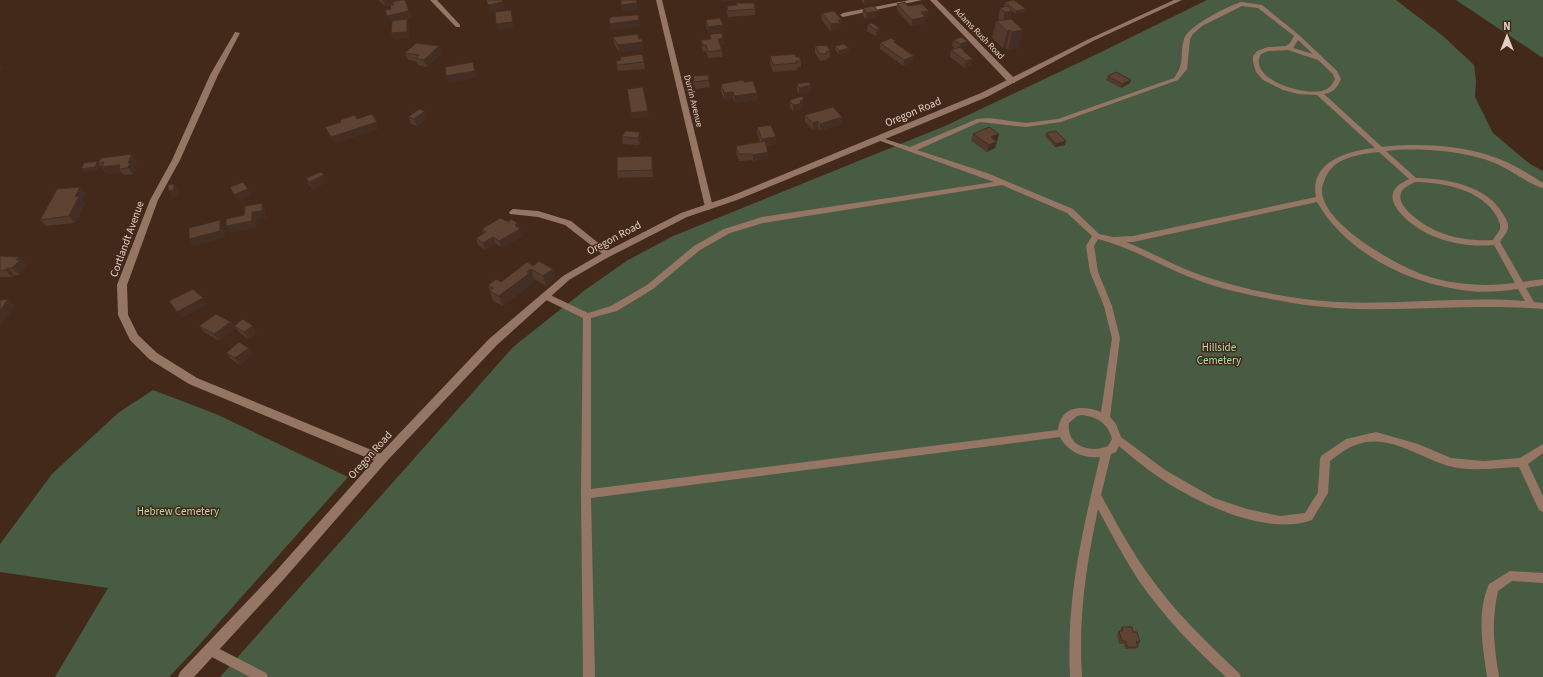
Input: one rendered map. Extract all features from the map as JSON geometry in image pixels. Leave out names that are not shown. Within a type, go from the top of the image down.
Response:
[{"type":"street","points":[[433,0],[458,26]]},
{"type":"street","name":"Durrin Avenue","points":[[659,0],[709,207]]},
{"type":"street","name":"Adams Rush Road","points":[[933,0],[1012,81]]},
{"type":"street","name":"Oregon Road","points":[[185,677],[280,575],[382,460],[493,342],[566,278],[608,254],[684,215],[709,207],[879,140],[984,95],[1091,40],[1179,0]]},
{"type":"street","name":"Cortlandt Avenue","points":[[238,33],[214,76],[176,160],[154,200],[122,285],[123,315],[134,336],[153,356],[193,381],[382,460]]},
{"type":"lane","points":[[843,15],[919,0]]},
{"type":"lane","points":[[910,150],[979,120],[1026,125],[1059,121],[1176,79],[1184,69],[1187,39],[1190,33],[1200,25],[1241,4],[1260,6],[1326,62],[1335,72],[1338,79],[1330,90],[1319,93],[1289,90],[1269,81],[1262,75],[1256,62],[1256,57],[1260,52],[1269,49],[1288,48],[1308,54],[1326,62]]},
{"type":"lane","points":[[1288,48],[1295,42],[1297,36]]},
{"type":"lane","points":[[1319,93],[1414,180]]},
{"type":"lane","points":[[879,140],[1002,183],[1070,211],[1096,236],[1112,239],[1133,239],[1320,199]]},
{"type":"lane","points":[[1543,186],[1508,166],[1487,157],[1461,151],[1430,147],[1380,149],[1347,156],[1325,170],[1318,187],[1320,199],[1338,225],[1352,238],[1391,264],[1416,275],[1443,284],[1472,288],[1543,282]]},
{"type":"lane","points":[[1414,180],[1426,180],[1454,185],[1478,194],[1496,208],[1504,223],[1504,229],[1496,242],[1468,243],[1452,239],[1422,227],[1410,219],[1402,210],[1396,195],[1398,188],[1403,184],[1414,180]]},
{"type":"lane","points":[[545,296],[587,316],[614,309],[644,291],[697,248],[727,231],[762,220],[1002,183]]},
{"type":"lane","points":[[513,212],[538,214],[568,223],[608,254]]},
{"type":"lane","points":[[1096,236],[1090,246],[1094,272],[1108,306],[1116,338],[1105,419]]},
{"type":"lane","points":[[1112,239],[1161,263],[1193,276],[1264,294],[1307,302],[1394,306],[1512,302],[1543,306]]},
{"type":"lane","points":[[1496,242],[1531,304]]},
{"type":"lane","points":[[587,316],[586,494],[588,677]]},
{"type":"lane","points":[[1074,412],[1090,412],[1105,419],[1116,432],[1117,439],[1112,449],[1106,453],[1098,454],[1081,451],[1067,440],[1064,433],[1064,420],[1074,412]]},
{"type":"lane","points":[[586,494],[1064,433]]},
{"type":"lane","points":[[1117,439],[1161,473],[1211,502],[1247,514],[1280,521],[1308,517],[1323,493],[1325,460],[1350,442],[1376,436],[1418,448],[1450,462],[1484,465],[1522,462],[1543,448]]},
{"type":"lane","points":[[1076,677],[1074,658],[1075,637],[1082,557],[1106,453]]},
{"type":"lane","points":[[1522,462],[1543,507]]},
{"type":"lane","points":[[1096,495],[1143,576],[1174,617],[1204,649],[1235,677]]},
{"type":"lane","points":[[1493,677],[1487,636],[1488,611],[1493,588],[1510,576],[1543,578]]},
{"type":"lane","points":[[210,650],[262,677]]},
{"type":"green space","name":"Hillside Cemetery","points":[[1207,0],[1396,0],[1443,36],[1474,65],[1476,81],[1475,97],[1493,133],[1530,164],[1543,171],[1543,677],[220,677],[513,347],[585,290],[628,260],[673,236],[945,126]]},
{"type":"green space","points":[[1456,0],[1543,0],[1543,58]]},
{"type":"green space","name":"Hebrew Cemetery","points":[[153,390],[216,414],[348,477],[169,677],[55,677],[108,588],[0,572],[0,544],[52,474],[118,413]]},
{"type":"building","points":[[405,0],[409,11],[387,16],[385,10],[391,9],[390,5],[394,5],[392,2]]},
{"type":"building","points":[[486,0],[502,0],[503,2],[488,5]]},
{"type":"building","points":[[621,0],[637,0],[637,3],[621,5]]},
{"type":"building","points":[[1014,0],[1026,9],[1016,11],[1005,2]]},
{"type":"building","points":[[905,2],[908,6],[922,4],[929,11],[921,12],[925,17],[912,20],[897,4]]},
{"type":"building","points":[[736,3],[754,3],[755,9],[728,11],[727,6],[737,5]]},
{"type":"building","points":[[874,6],[878,11],[867,13],[863,8]]},
{"type":"building","points":[[1007,6],[1012,11],[1005,12],[1000,8]]},
{"type":"building","points":[[511,10],[513,22],[496,24],[495,12]]},
{"type":"building","points":[[834,11],[842,20],[838,20],[840,23],[831,24],[822,13]]},
{"type":"building","points":[[638,15],[639,20],[609,24],[610,17]]},
{"type":"building","points":[[720,18],[723,25],[708,27],[706,20]]},
{"type":"building","points":[[407,19],[407,32],[391,33],[392,21]]},
{"type":"building","points":[[1011,19],[1023,30],[1012,32],[1010,30],[1007,31],[996,21]]},
{"type":"building","points":[[872,23],[880,28],[876,30],[868,24]]},
{"type":"building","points":[[722,33],[723,38],[718,39],[722,50],[708,52],[706,45],[703,45],[701,40],[711,39],[710,34]]},
{"type":"building","points":[[638,34],[639,39],[642,39],[643,42],[618,45],[613,37]]},
{"type":"building","points":[[961,37],[968,41],[961,44],[953,40]]},
{"type":"building","points":[[891,38],[896,41],[894,42],[914,56],[904,60],[880,43]]},
{"type":"building","points":[[416,43],[439,46],[424,60],[416,59],[419,55],[405,53]]},
{"type":"building","points":[[844,44],[849,48],[839,51],[835,46]]},
{"type":"building","points":[[827,45],[830,51],[826,52],[827,54],[820,54],[815,46]]},
{"type":"building","points":[[960,47],[973,59],[966,61],[951,50]]},
{"type":"building","points":[[642,54],[644,62],[617,65],[616,61],[621,60],[620,57]]},
{"type":"building","points":[[795,54],[796,57],[800,57],[801,61],[796,61],[797,63],[773,65],[770,56]]},
{"type":"building","points":[[473,62],[475,71],[446,76],[445,67]]},
{"type":"building","points":[[1116,72],[1131,80],[1122,84],[1108,76]]},
{"type":"building","points":[[708,75],[709,80],[694,82],[693,76]]},
{"type":"building","points":[[743,80],[744,82],[753,81],[757,93],[734,96],[733,92],[724,93],[721,84]]},
{"type":"building","points":[[809,82],[811,85],[799,88],[797,84]]},
{"type":"building","points":[[643,87],[648,111],[631,113],[627,89]]},
{"type":"building","points":[[802,96],[804,100],[800,101],[801,104],[793,105],[790,100]]},
{"type":"building","points":[[833,107],[842,117],[820,124],[818,121],[813,123],[805,115]]},
{"type":"building","points":[[419,109],[425,111],[414,119],[408,117]]},
{"type":"building","points":[[372,114],[377,122],[331,137],[325,127],[341,122],[340,120],[355,115],[357,119]]},
{"type":"building","points":[[771,125],[776,137],[762,139],[757,127]]},
{"type":"building","points":[[989,127],[999,134],[991,137],[997,142],[989,145],[973,134]]},
{"type":"building","points":[[625,131],[640,132],[638,138],[622,137]]},
{"type":"building","points":[[1056,131],[1066,141],[1056,144],[1046,133]]},
{"type":"building","points":[[765,141],[768,152],[753,155],[738,154],[736,146]]},
{"type":"building","points":[[132,154],[128,163],[130,163],[128,168],[119,169],[120,165],[102,167],[104,162],[98,163],[101,158]]},
{"type":"building","points":[[652,156],[652,170],[617,171],[617,157]]},
{"type":"building","points":[[98,161],[95,167],[81,169],[84,163]]},
{"type":"building","points":[[321,172],[324,175],[309,182],[306,178]]},
{"type":"building","points":[[243,182],[248,189],[234,195],[230,187]]},
{"type":"building","points":[[174,184],[174,190],[168,191],[168,185]]},
{"type":"building","points":[[80,187],[75,197],[79,196],[69,216],[40,220],[57,189]]},
{"type":"building","points":[[262,203],[262,211],[252,212],[252,221],[226,226],[226,219],[244,215],[245,206]]},
{"type":"building","points":[[500,218],[509,222],[511,219],[518,223],[515,225],[520,229],[499,241],[493,237],[483,243],[476,238],[486,232],[482,229]]},
{"type":"building","points":[[220,220],[220,231],[189,239],[189,228]]},
{"type":"building","points":[[0,256],[19,257],[16,260],[20,260],[12,268],[0,270]]},
{"type":"building","points":[[539,261],[553,269],[543,276],[531,269],[527,272],[530,273],[499,296],[489,291],[493,288],[488,285],[496,279],[501,282],[527,262],[533,266]]},
{"type":"building","points":[[193,289],[203,298],[177,312],[169,301]]},
{"type":"building","points":[[8,299],[0,311],[0,300]]},
{"type":"building","points":[[216,314],[231,322],[214,334],[199,326]]},
{"type":"building","points":[[243,319],[253,326],[244,332],[234,326]]},
{"type":"building","points":[[239,342],[249,348],[235,358],[226,353]]},
{"type":"building","points":[[1122,627],[1132,627],[1133,632],[1137,632],[1140,642],[1136,642],[1138,647],[1127,647],[1126,641],[1122,641],[1119,631],[1123,631]]}]
